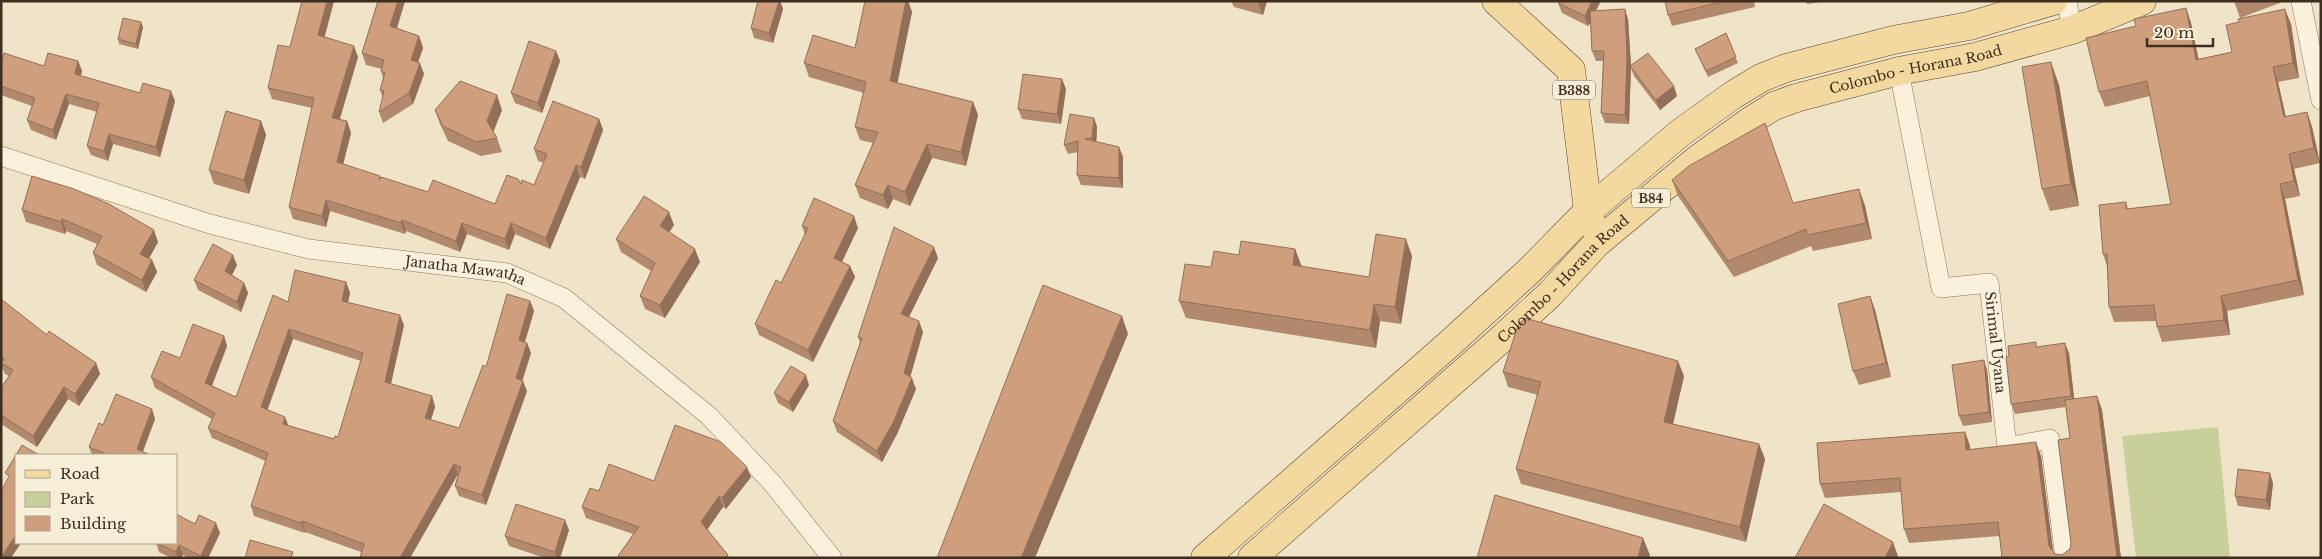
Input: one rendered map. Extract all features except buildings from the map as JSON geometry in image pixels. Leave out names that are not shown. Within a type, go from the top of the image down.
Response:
[{"type":"main road","name":"B388","points":[[1496,1],[1572,70],[1588,211]]},
{"type":"main road","name":"B84","points":[[1205,558],[1529,271],[1588,211],[1680,134],[1733,95],[1761,78],[1786,68],[1846,52],[1969,26],[2053,1]]},
{"type":"main road","name":"Colombo - Horana Road","points":[[1252,558],[1550,294],[1597,243],[1699,158],[1750,121],[1774,106],[1796,98],[1899,71],[1975,57],[2072,30],[2142,1]]},
{"type":"main road","points":[[1588,211],[1597,243]]},
{"type":"main road","points":[[1352,428],[1373,452]]},
{"type":"street","points":[[2068,1],[2072,30]]},
{"type":"street","points":[[2301,1],[2321,100]]},
{"type":"street","name":"Sirimal Uyana","points":[[1899,71],[1941,288],[1989,283],[2007,447],[2050,439],[2065,558]]},
{"type":"street","name":"Janatha Mawatha","points":[[1,156],[210,224],[300,247],[507,273],[564,298],[709,416],[774,484],[832,558]]},
{"type":"green space","points":[[2218,427],[2230,558],[2136,558],[2122,436]]}]
